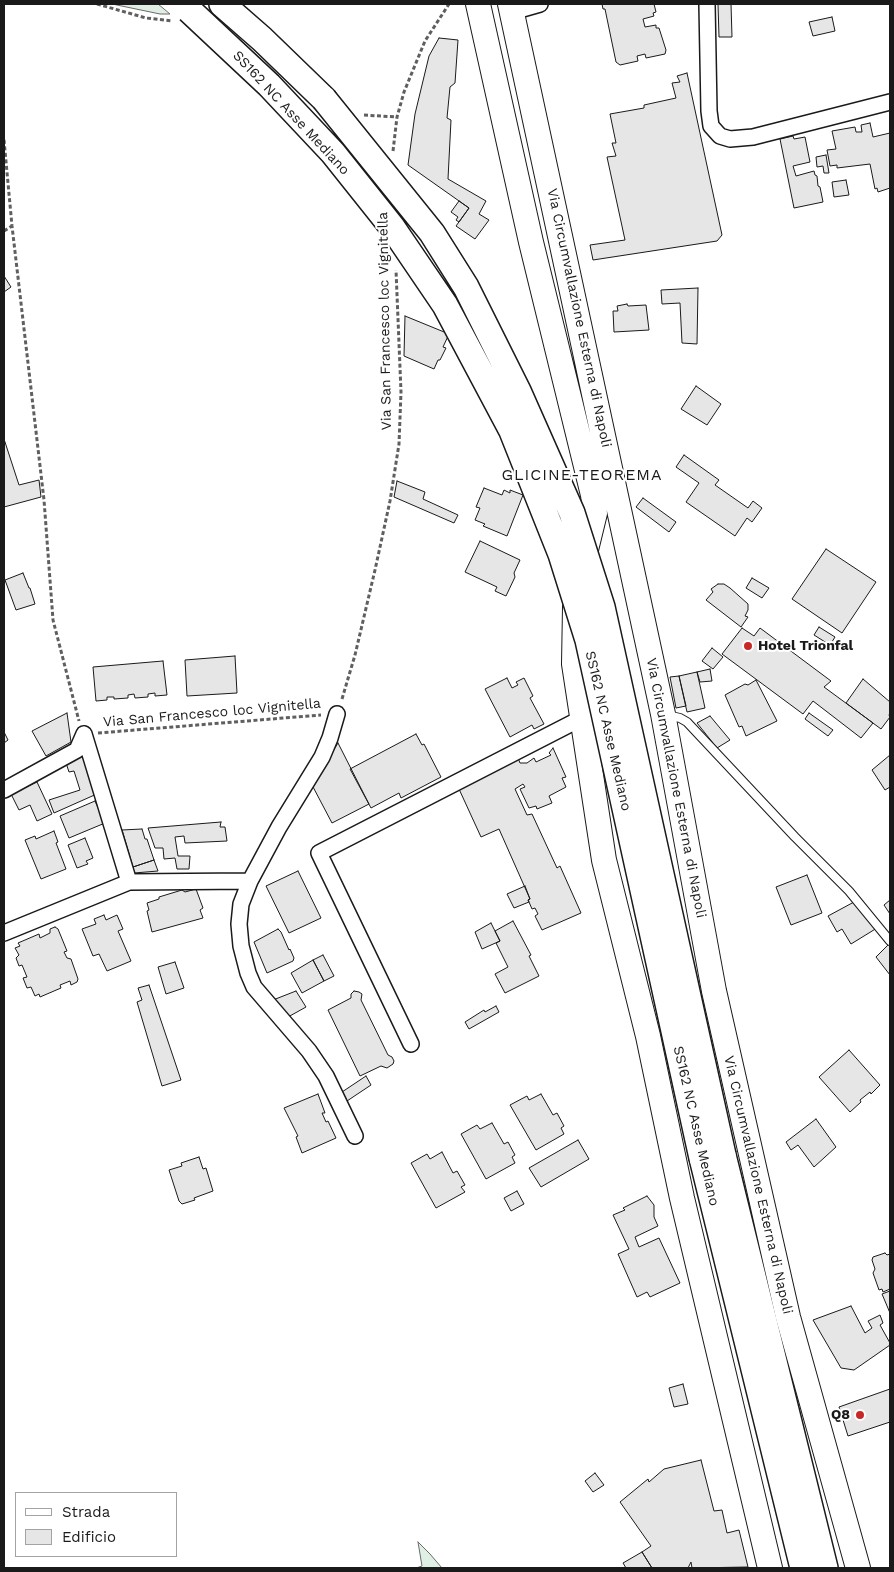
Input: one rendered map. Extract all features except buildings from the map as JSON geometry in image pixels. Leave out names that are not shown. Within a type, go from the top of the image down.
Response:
[{"type":"highway","name":"SS162 NC Asse Mediano","points":[[222,4],[262,39],[324,99],[432,233],[466,287],[518,391],[572,512],[602,607],[713,1156]]},
{"type":"highway","name":"SS162 NC Asse Mediano","points":[[185,7],[269,85],[333,153],[392,227],[445,305],[512,431],[562,554],[588,640],[713,1156],[819,1568]]},
{"type":"main road","name":"Via Circumvallazione Esterna di Napoli","points":[[478,4],[532,242],[593,495],[595,513],[580,574],[574,615],[574,664],[604,860],[648,1036],[682,1198],[770,1568]]},
{"type":"main road","name":"Via Circumvallazione Esterna di Napoli","points":[[511,8],[663,714],[714,991],[786,1308],[858,1568]]},
{"type":"street","points":[[511,8],[540,4]]},
{"type":"street","points":[[707,4],[708,111],[711,126],[720,136],[730,139],[753,137],[890,102]]},
{"type":"street","points":[[337,714],[322,757],[279,827],[250,881],[241,904],[239,924],[241,946],[254,987],[309,1051],[326,1076],[355,1136]]},
{"type":"street","points":[[411,1044],[319,853],[582,718]]},
{"type":"street","points":[[4,790],[77,750],[84,734]]},
{"type":"street","points":[[84,734],[129,882]]},
{"type":"street","points":[[4,933],[129,882],[250,881]]},
{"type":"lane","points":[[663,714],[680,718],[687,722],[795,837],[849,891],[890,941]]},
{"type":"path","points":[[393,156],[397,117],[404,92],[424,42],[449,4]]},
{"type":"path","points":[[4,140],[4,154],[44,500],[53,620],[68,681],[84,734]]},
{"type":"path","points":[[4,231],[12,226]]},
{"type":"path","name":"Via San Francesco loc Vignitella","points":[[84,734],[337,714],[355,655],[373,579],[390,501],[399,444],[401,392],[396,261]]},
{"type":"green space","points":[[112,4],[158,4],[170,14],[160,14]]},
{"type":"green space","points":[[418,1542],[442,1568],[416,1568],[422,1566]]},
{"type":"place","name":"Hotel Trionfal","points":[[748,646]]},
{"type":"place","name":"Q8","points":[[860,1415]]},
{"type":"district","name":"GLICINE-TEOREMA","points":[[582,475]]}]
